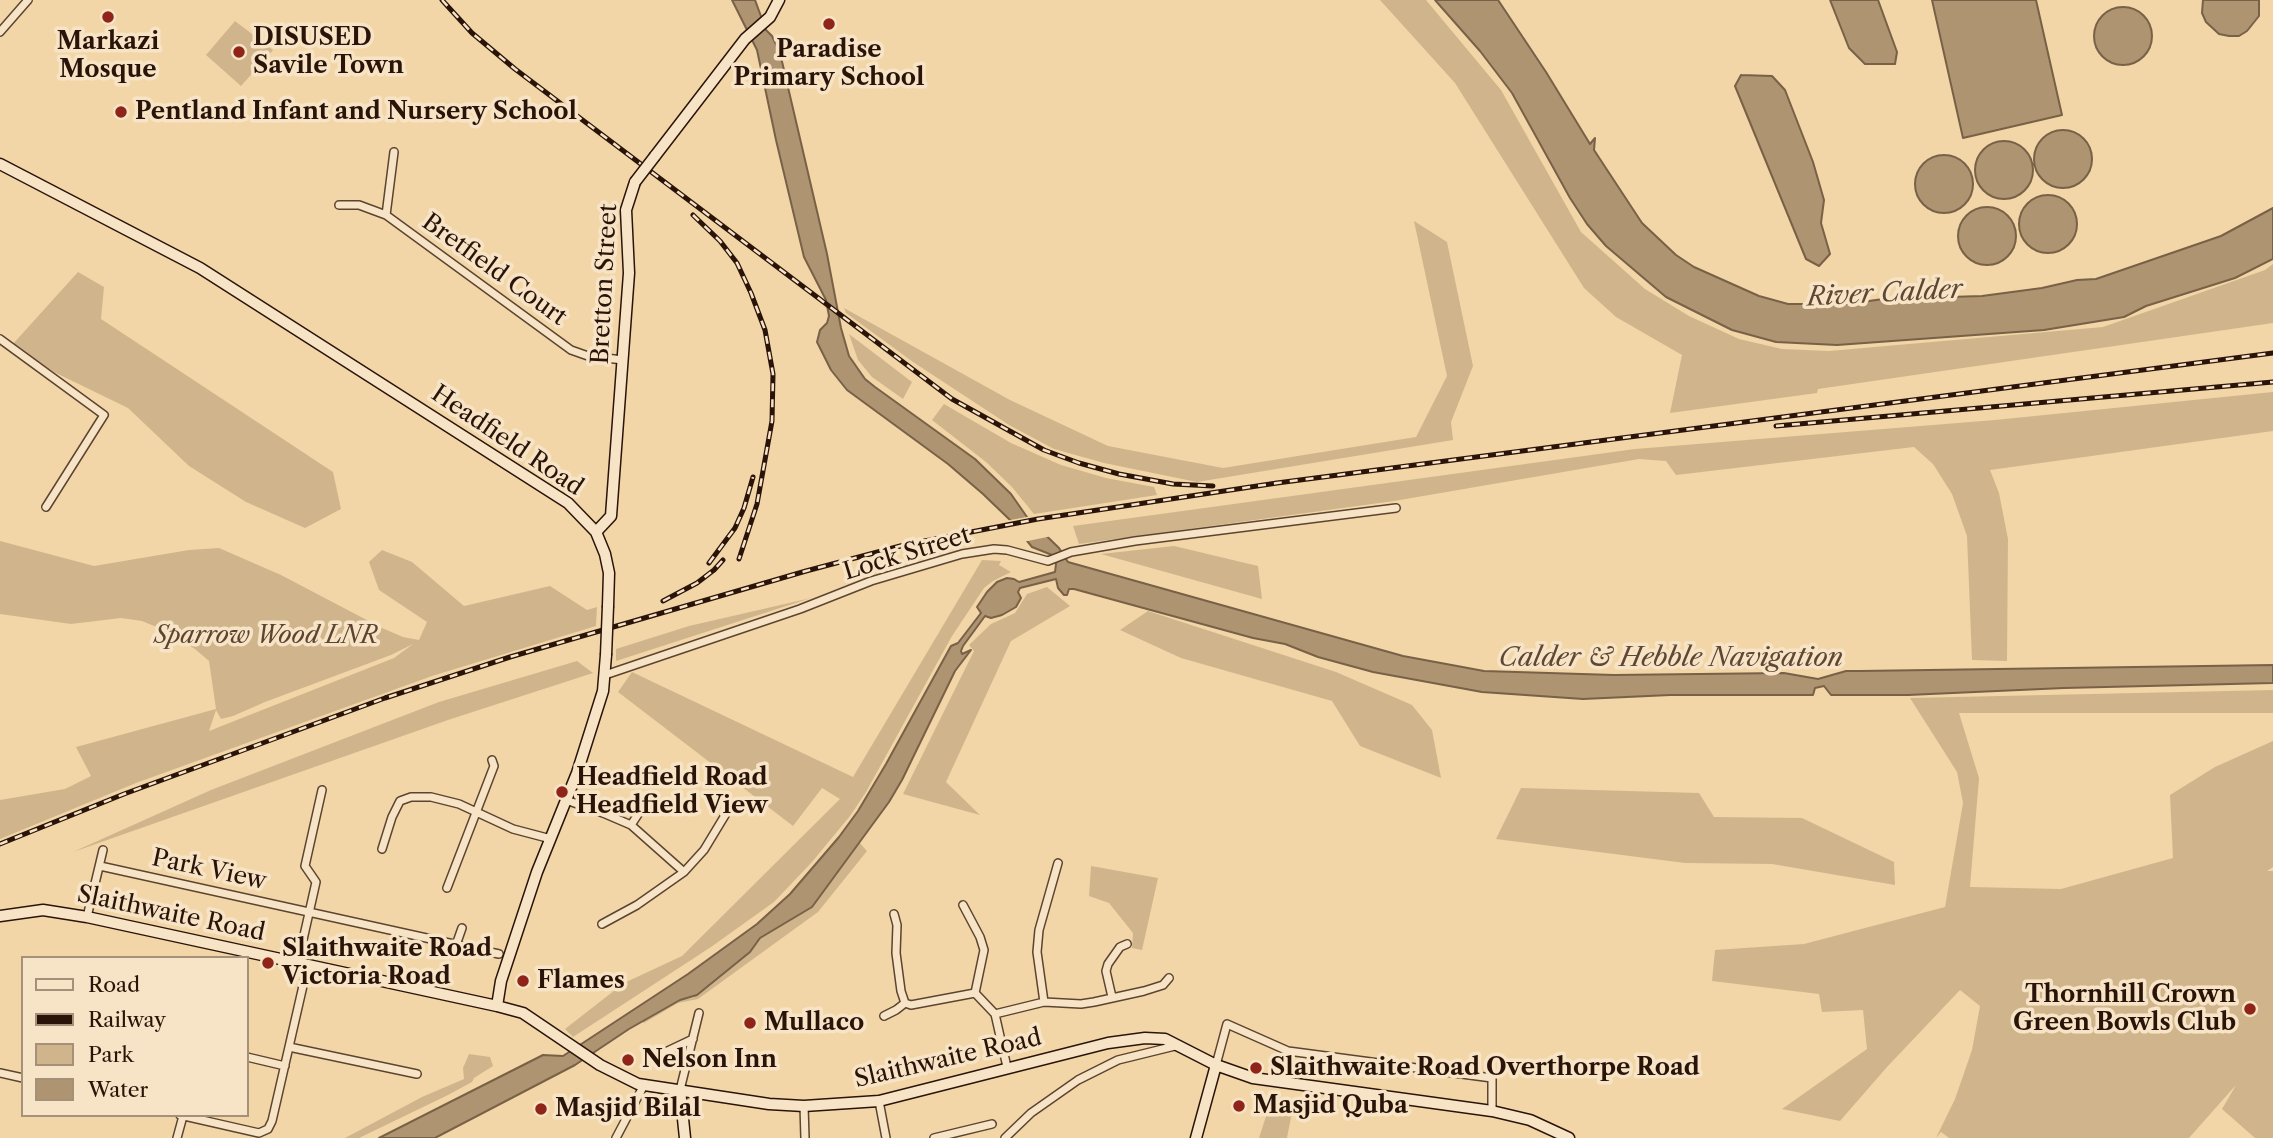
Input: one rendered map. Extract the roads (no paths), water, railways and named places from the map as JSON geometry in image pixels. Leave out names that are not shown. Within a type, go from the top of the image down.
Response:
[{"type":"street","points":[[0,32],[28,0]]},
{"type":"street","name":"Bretton Street","points":[[596,532],[611,516],[629,273],[626,210],[635,182],[745,39],[770,17],[779,0]]},
{"type":"street","name":"Bretfield Court","points":[[386,215],[394,152]]},
{"type":"street","name":"Headfield Road","points":[[0,164],[200,268],[568,503],[596,532],[609,573],[603,691],[577,773],[501,981],[497,1006]]},
{"type":"street","name":"Bretfield Court","points":[[339,205],[359,205],[386,215],[571,350],[588,356],[622,360]]},
{"type":"street","points":[[0,339],[104,415],[46,507]]},
{"type":"street","name":"Lock Street","points":[[605,675],[800,609],[881,578],[962,554],[993,549],[1007,550],[1048,561],[1071,552],[1135,541],[1396,508]]},
{"type":"street","points":[[447,888],[494,766],[492,760]]},
{"type":"street","points":[[186,1117],[259,1133],[268,1129],[272,1121],[289,1047],[316,882],[305,866],[322,790]]},
{"type":"street","points":[[631,825],[650,796]]},
{"type":"street","points":[[382,849],[400,801],[411,797],[431,797],[459,804],[513,829],[551,839]]},
{"type":"street","points":[[566,800],[631,825],[684,872]]},
{"type":"street","points":[[602,924],[637,905],[684,872],[704,850],[727,812]]},
{"type":"street","points":[[87,917],[103,849]]},
{"type":"street","points":[[1044,1002],[1037,952],[1039,930],[1058,863]]},
{"type":"street","name":"Park View","points":[[100,866],[499,954]]},
{"type":"street","points":[[963,905],[984,950],[975,993]]},
{"type":"street","name":"Slaithwaite Road","points":[[0,916],[43,910],[87,917],[497,1006],[523,1013],[600,1065],[638,1084],[769,1104],[804,1106],[879,1101],[1108,1043],[1145,1038],[1165,1039],[1216,1065],[1254,1078],[1492,1111],[1530,1120],[1569,1138]]},
{"type":"street","points":[[894,914],[897,925],[896,953],[905,1003]]},
{"type":"street","points":[[456,944],[461,928]]},
{"type":"street","points":[[1112,997],[1106,971],[1120,947],[1127,943]]},
{"type":"street","points":[[995,1014],[1044,1002],[1081,1004],[1144,991],[1163,985],[1169,978]]},
{"type":"street","points":[[884,1016],[905,1003],[975,993]]},
{"type":"street","points":[[975,993],[995,1014],[1007,1067]]},
{"type":"street","points":[[685,1138],[680,1090],[699,1013]]},
{"type":"street","points":[[1196,1138],[1227,1024],[1288,1051],[1492,1078],[1492,1111]]},
{"type":"street","points":[[655,1057],[693,1039]]},
{"type":"street","points":[[1005,1138],[1031,1113],[1078,1080],[1118,1060],[1179,1045]]},
{"type":"street","points":[[289,1047],[416,1074]]},
{"type":"street","points":[[248,1057],[285,1066]]},
{"type":"street","points":[[0,1073],[21,1078]]},
{"type":"street","points":[[616,1138],[644,1084]]},
{"type":"street","points":[[879,1101],[886,1138]]},
{"type":"street","points":[[804,1106],[805,1138]]},
{"type":"street","points":[[177,1138],[181,1117]]},
{"type":"street","points":[[934,1138],[992,1124]]},
{"type":"water","points":[[732,0],[755,0],[766,30],[780,53],[849,356],[865,379],[975,459],[1011,494],[1027,517],[1059,548],[1068,562],[1403,656],[1484,671],[1614,675],[1784,673],[1818,679],[1846,671],[2273,665],[2273,683],[1908,695],[1831,695],[1824,686],[1815,688],[1813,695],[1670,695],[1583,699],[1482,692],[1373,672],[1318,657],[1285,644],[1253,638],[1074,589],[1069,589],[1067,595],[1064,595],[1058,588],[1056,579],[1020,588],[1018,592],[1021,598],[1016,607],[1002,615],[991,618],[985,616],[963,646],[962,654],[971,650],[955,671],[889,802],[812,907],[760,938],[750,952],[697,995],[680,1000],[629,1029],[575,1065],[435,1138],[379,1138],[543,1055],[563,1056],[688,974],[757,924],[790,894],[858,811],[951,646],[958,643],[981,613],[977,607],[987,592],[997,582],[1007,578],[1019,582],[1055,572],[1056,564],[1052,555],[1032,547],[1010,520],[983,494],[948,464],[847,390],[831,370],[817,342],[820,330],[827,323],[829,316],[826,300],[804,257],[757,50]]},
{"type":"water","name":"River Calder","points":[[1435,0],[1498,0],[1590,144],[1595,138],[1594,150],[1642,223],[1676,255],[1694,267],[1759,296],[1788,304],[1848,304],[1883,299],[1982,296],[2096,279],[2221,236],[2273,208],[2273,259],[2235,278],[2146,306],[2124,317],[2044,330],[1837,345],[1776,342],[1732,330],[1666,297],[1606,246],[1570,198],[1512,93],[1480,51]]},
{"type":"water","points":[[1830,0],[1878,0],[1897,52],[1895,64],[1865,64],[1849,48]]},
{"type":"water","points":[[1932,0],[2036,0],[2062,115],[1963,138]]},
{"type":"water","points":[[2203,0],[2259,0],[2259,16],[2247,31],[2239,36],[2219,34],[2206,22],[2202,13]]},
{"type":"water","points":[[2123,7],[2134,9],[2147,20],[2152,36],[2150,47],[2139,60],[2123,65],[2112,63],[2099,52],[2094,36],[2096,25],[2107,12]]},
{"type":"water","points":[[1741,75],[1772,76],[1785,90],[1813,162],[1824,200],[1821,223],[1830,254],[1819,266],[1806,259],[1735,86]]},
{"type":"water","points":[[2063,130],[2074,132],[2087,143],[2092,159],[2090,170],[2079,183],[2063,188],[2052,186],[2039,175],[2034,159],[2036,148],[2047,135]]},
{"type":"water","points":[[2004,141],[2015,143],[2028,154],[2033,170],[2031,181],[2020,194],[2004,199],[1993,197],[1980,186],[1975,170],[1977,159],[1988,146]]},
{"type":"water","points":[[1944,155],[1955,157],[1968,168],[1973,184],[1971,195],[1960,208],[1944,213],[1933,211],[1920,200],[1915,184],[1917,173],[1928,160]]},
{"type":"water","points":[[2048,195],[2069,203],[2077,224],[2069,245],[2048,253],[2027,245],[2019,224],[2027,203]]},
{"type":"water","points":[[1987,207],[2008,215],[2016,236],[2008,257],[1987,265],[1966,257],[1958,236],[1966,215]]},
{"type":"railway","points":[[442,0],[472,33],[515,69],[952,399],[1044,450],[1079,463],[1173,484],[1213,486]]},
{"type":"railway","points":[[693,215],[720,241],[737,263],[765,330],[773,374],[772,421],[757,504],[739,559]]},
{"type":"railway","points":[[0,844],[124,794],[385,698],[510,657],[904,545],[1038,519],[1277,483],[2273,353]]},
{"type":"railway","points":[[1776,426],[2273,382]]},
{"type":"railway","points":[[709,563],[735,528],[753,477]]},
{"type":"railway","points":[[663,601],[697,583],[723,560]]},
{"type":"place","name":"Markazi Mosque","points":[[108,17]]},
{"type":"place","name":"Paradise Primary School","points":[[829,24]]},
{"type":"place","name":"DISUSED Savile Town","points":[[239,52]]},
{"type":"place","name":"Pentland Infant and Nursery School","points":[[121,112]]},
{"type":"place","name":"Headfield Road Headfield View","points":[[562,792]]},
{"type":"place","name":"Slaithwaite Road Victoria Road","points":[[268,963]]},
{"type":"place","name":"Flames","points":[[523,981]]},
{"type":"place","name":"Thornhill Crown Green Bowls Club","points":[[2250,1009]]},
{"type":"place","name":"Mullaco","points":[[750,1023]]},
{"type":"place","name":"Nelson Inn","points":[[628,1060]]},
{"type":"place","name":"Slaithwaite Road Overthorpe Road","points":[[1256,1068]]},
{"type":"place","name":"Masjid Quba","points":[[1239,1106]]},
{"type":"place","name":"Masjid Bilal","points":[[541,1109]]},
{"type":"park label","name":"Sparrow Wood LNR","points":[[266,636]]},
{"type":"water label","name":"Calder & Hebble Navigation","points":[[1671,658]]}]
